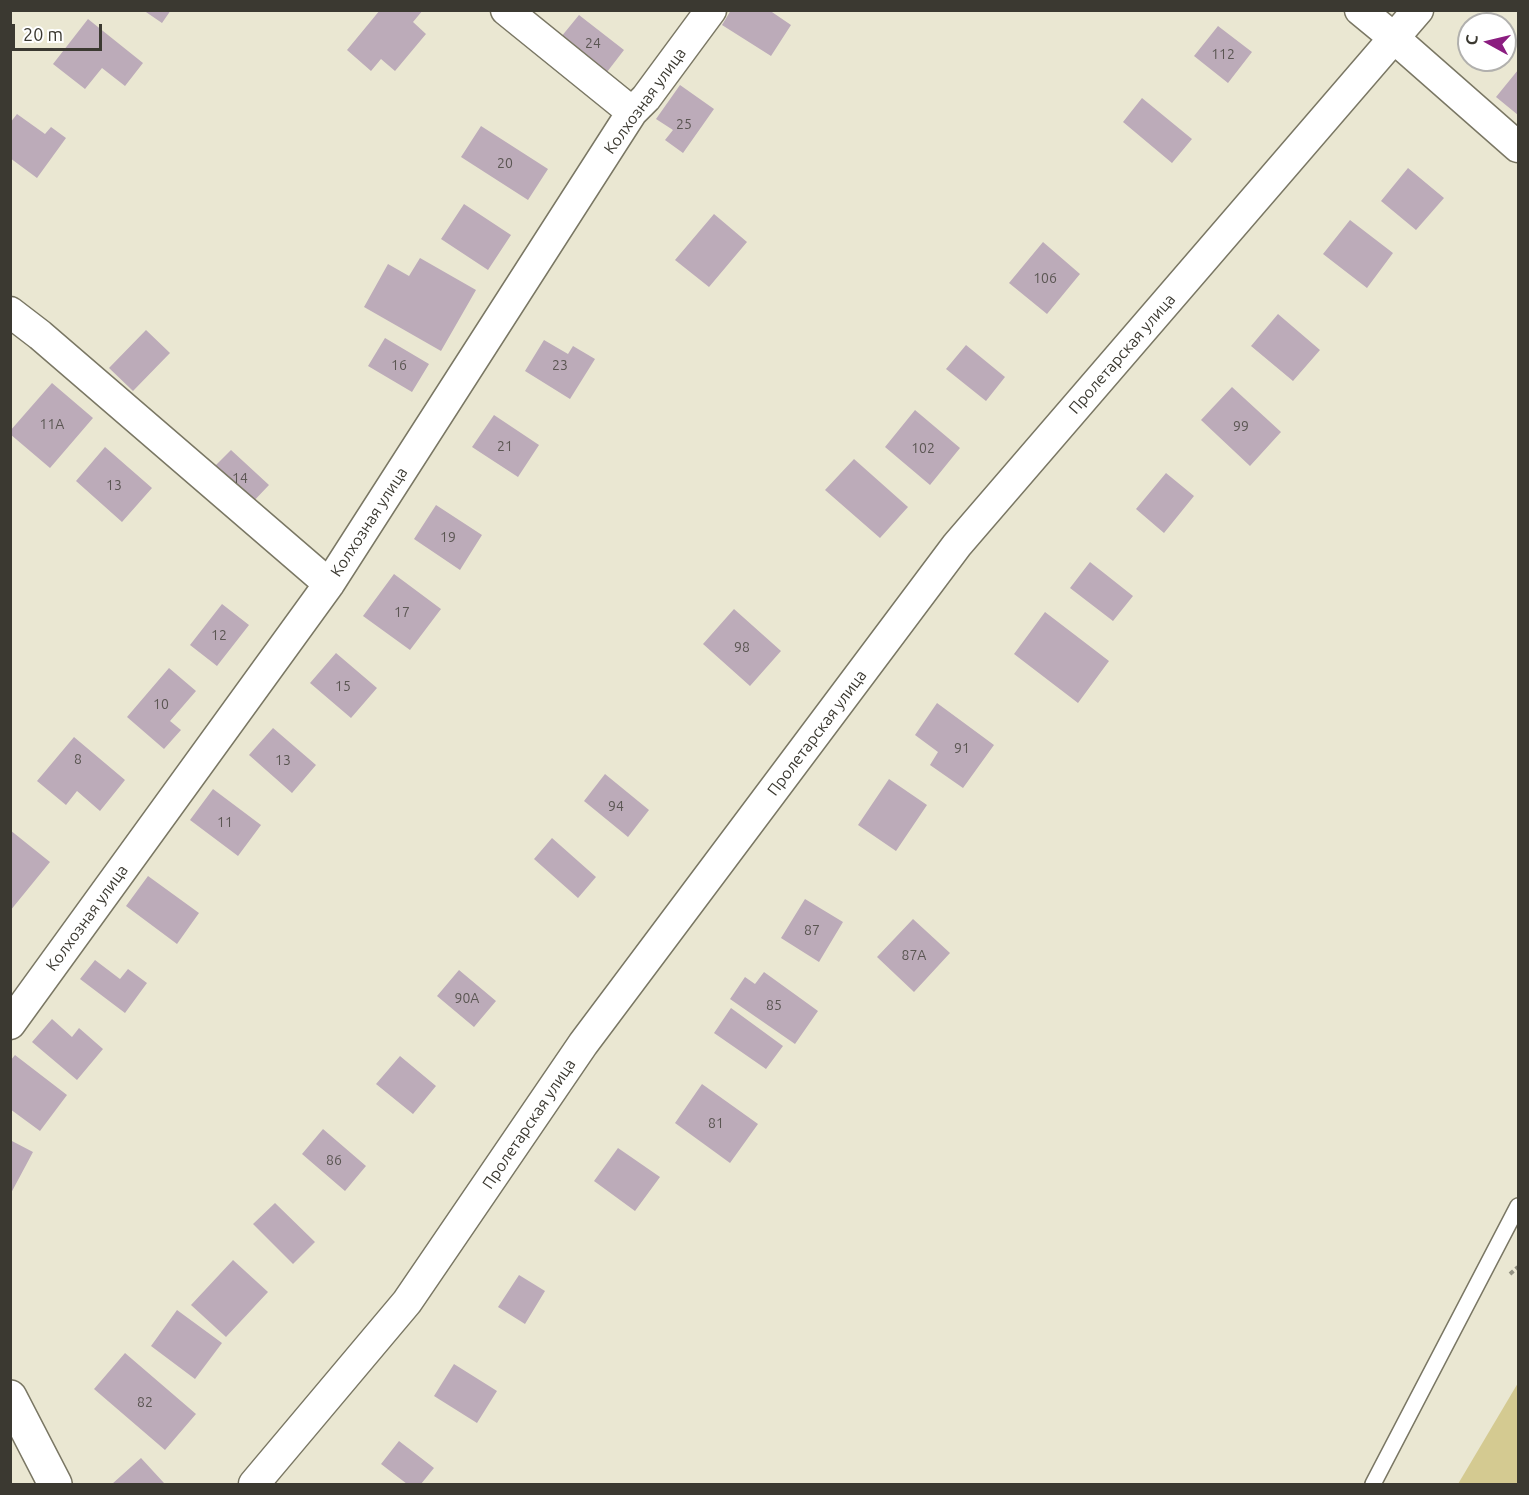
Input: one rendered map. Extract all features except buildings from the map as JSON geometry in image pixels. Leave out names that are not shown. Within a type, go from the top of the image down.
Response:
[{"type":"street","points":[[506,10],[632,112]]},
{"type":"street","name":"Колхозная улица","points":[[10,1024],[329,584],[632,112],[646,98],[711,10]]},
{"type":"street","points":[[1360,10],[1518,147]]},
{"type":"street","name":"Пролетарская улица","points":[[254,1485],[407,1302],[584,1044],[957,545],[1418,10]]},
{"type":"street","points":[[10,312],[40,335],[329,584]]},
{"type":"street","points":[[10,1397],[55,1485]]},
{"type":"lane","points":[[1373,1485],[1518,1206]]},
{"type":"shaded area","points":[[1518,1383],[1518,1484],[1458,1484]]}]
